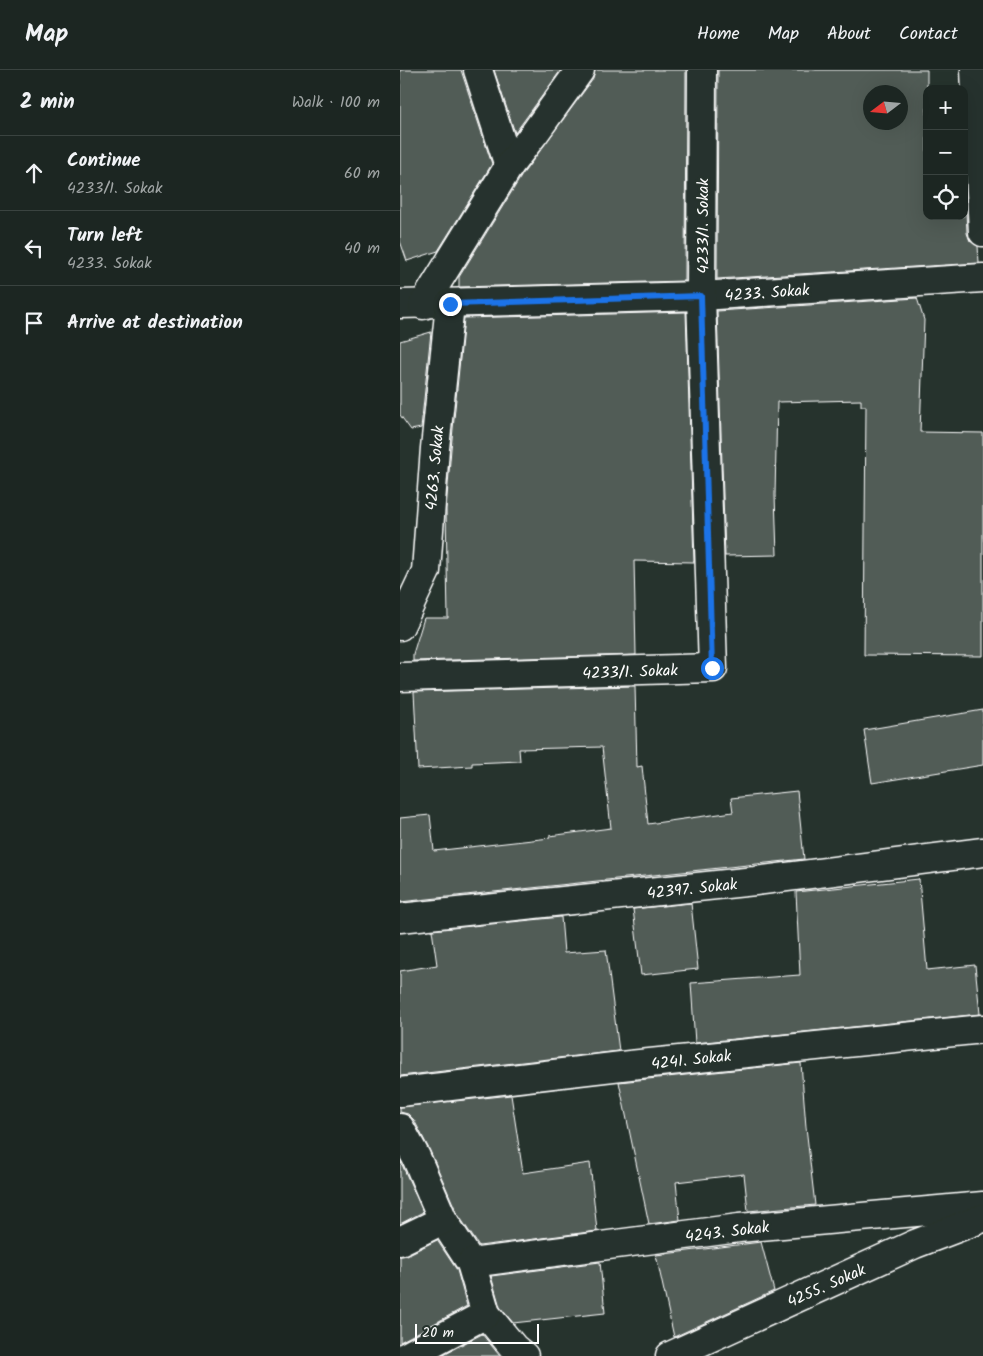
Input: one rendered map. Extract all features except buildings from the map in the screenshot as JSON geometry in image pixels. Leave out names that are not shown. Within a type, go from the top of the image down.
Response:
[{"type":"street","points":[[478,70],[508,166]]},
{"type":"street","points":[[408,298],[534,134],[580,70]]},
{"type":"street","name":"4233/1. Sokak","points":[[400,677],[712,668],[701,296],[702,70]]},
{"type":"street","points":[[975,70],[983,232]]},
{"type":"street","name":"4233. Sokak","points":[[408,298],[450,304],[701,296],[983,278]]},
{"type":"street","name":"4263. Sokak","points":[[400,626],[426,571],[435,448],[450,304]]},
{"type":"street","name":"42397. Sokak","points":[[400,918],[755,881],[983,852]]},
{"type":"street","name":"4241. Sokak","points":[[400,1092],[630,1065],[983,1029]]},
{"type":"street","points":[[400,1128],[416,1157],[443,1220],[471,1263],[486,1314],[514,1348],[524,1356]]},
{"type":"street","name":"4243. Sokak","points":[[471,1263],[739,1228],[983,1206]]},
{"type":"street","name":"4255. Sokak","points":[[670,1356],[915,1244],[983,1218]]},
{"type":"street","points":[[400,1241],[443,1220]]},
{"type":"street","points":[[407,1356],[486,1314]]},
{"type":"route","points":[[450,304],[701,296],[712,668]]}]
